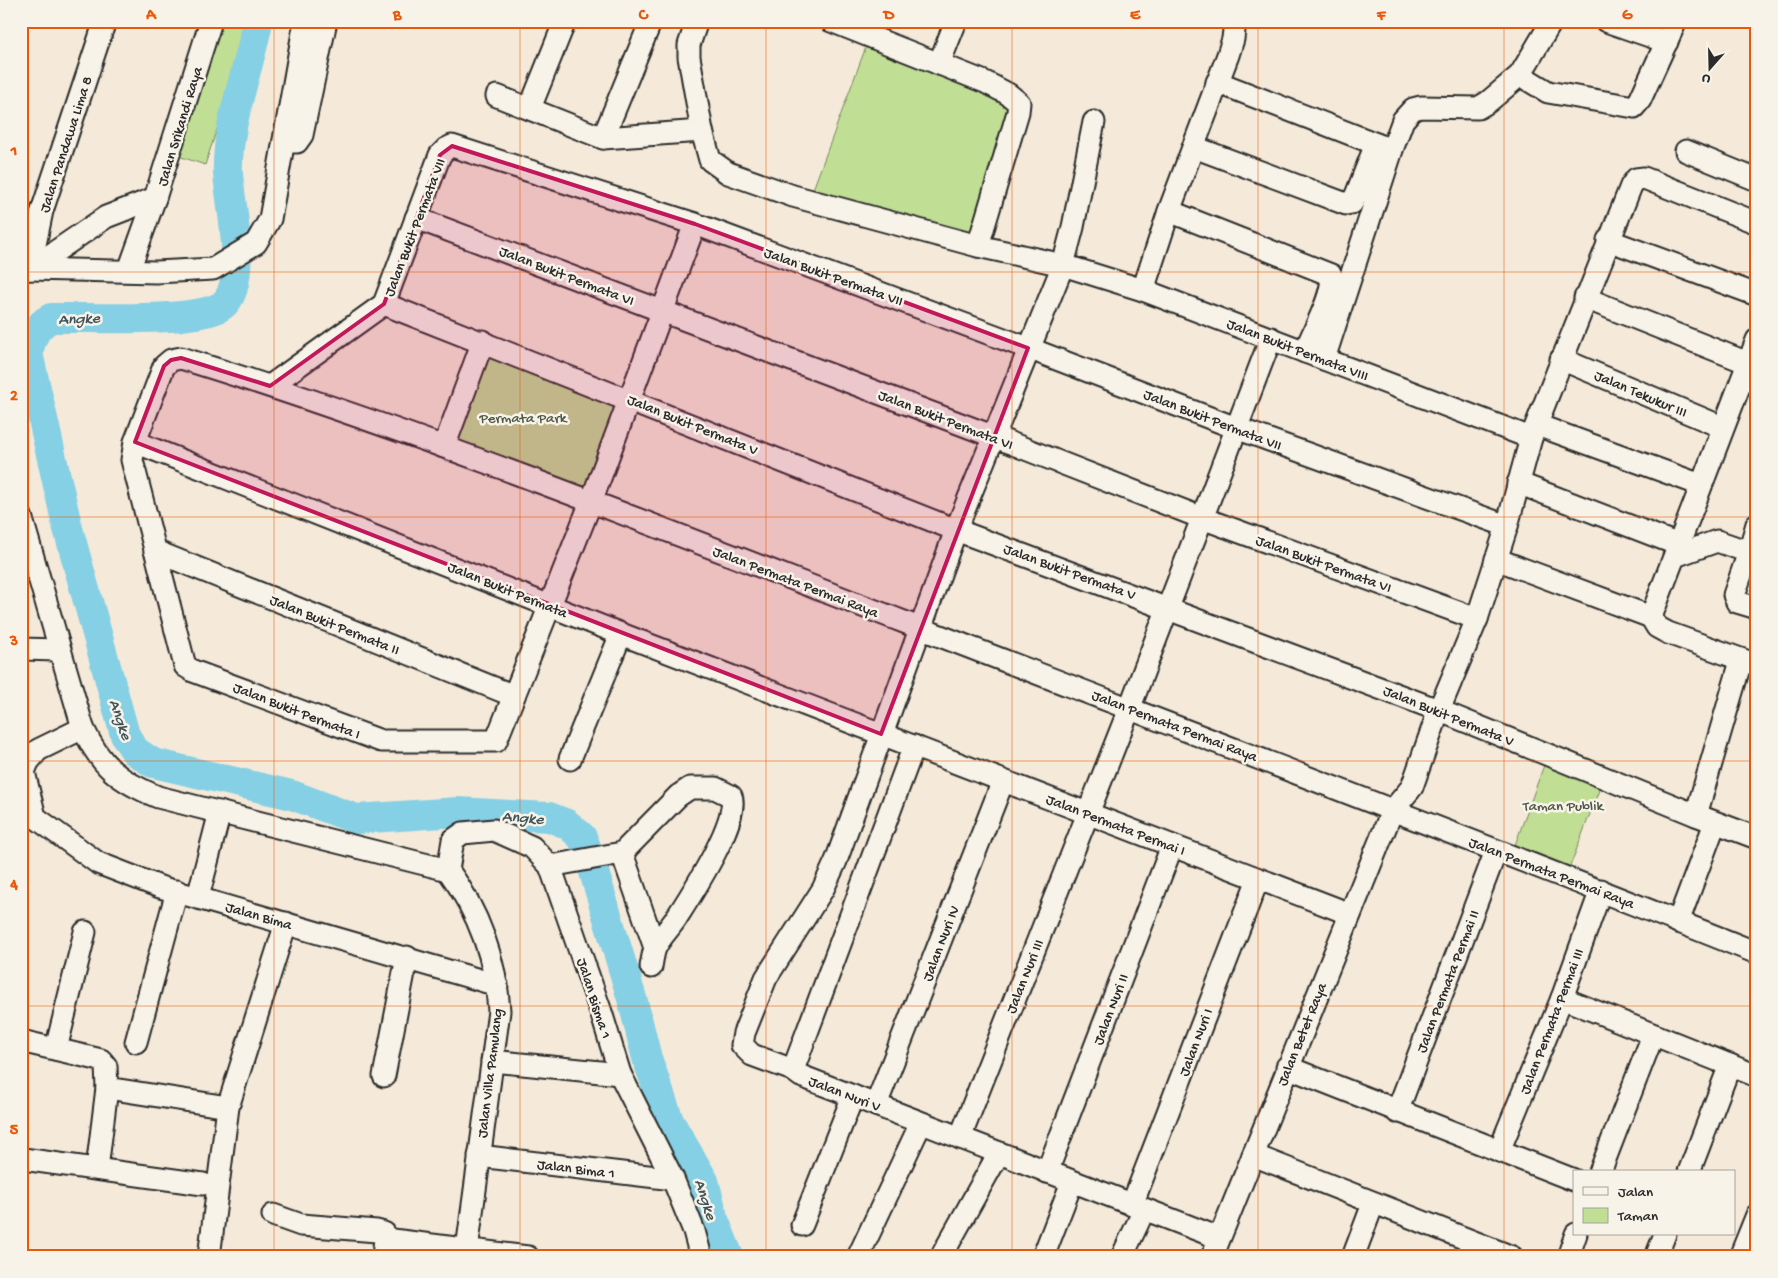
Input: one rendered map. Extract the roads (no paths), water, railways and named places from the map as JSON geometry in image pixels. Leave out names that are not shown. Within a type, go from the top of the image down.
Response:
[{"type":"street","name":"Jalan Pandawa Lima 8","points":[[26,269],[42,211],[105,21]]},
{"type":"street","name":"Jalan Srikandi Raya","points":[[26,269],[106,217],[155,198],[211,21]]},
{"type":"street","points":[[26,269],[156,272],[213,268],[256,242],[270,219],[305,21]]},
{"type":"street","points":[[284,142],[297,142],[302,134],[326,21]]},
{"type":"street","points":[[530,108],[565,21]]},
{"type":"street","points":[[603,138],[652,21]]},
{"type":"street","name":"Jalan Bukit Permata VIII","points":[[697,21],[689,45],[689,57],[702,131],[710,160],[728,172],[794,196],[978,246],[1063,265],[1143,290],[1315,356],[1534,431],[1701,485]]},
{"type":"street","points":[[939,64],[956,21]]},
{"type":"street","points":[[1143,290],[1169,211],[1233,39],[1235,21]]},
{"type":"street","points":[[1194,147],[1346,204],[1352,203],[1384,147],[1412,109],[1421,107],[1478,108],[1520,75],[1552,21]]},
{"type":"street","points":[[1606,21],[1668,42]]},
{"type":"street","points":[[1520,75],[1548,92],[1634,107],[1640,100],[1676,21]]},
{"type":"street","points":[[844,24],[985,82],[1008,94],[1019,103],[1018,112],[978,246]]},
{"type":"street","points":[[1217,82],[1384,147]]},
{"type":"street","points":[[497,96],[603,138],[702,131]]},
{"type":"street","points":[[794,1070],[752,1055],[744,1049],[742,1040],[766,978],[823,889],[836,860],[956,530],[1063,265],[1074,227],[1094,122]]},
{"type":"street","name":"Jalan Bukit Permata VII","points":[[270,386],[384,304],[440,155],[446,148],[452,146],[695,224],[1236,428],[1507,526]]},
{"type":"street","points":[[1315,356],[1384,147]]},
{"type":"street","points":[[1686,151],[1757,180]]},
{"type":"street","name":"Jalan Betet Raya","points":[[1216,1247],[1287,1067],[1392,811],[1412,787],[1439,710],[1476,619],[1507,526],[1534,431],[1585,298],[1631,186],[1636,179],[1644,178],[1757,223]]},
{"type":"street","points":[[129,270],[155,198]]},
{"type":"street","points":[[1169,211],[1331,274],[1332,281],[1315,356]]},
{"type":"street","name":"Jalan Bukit Permata VI","points":[[416,218],[995,437],[1202,518],[1476,619]]},
{"type":"street","name":"Jalan Bukit Permata I","points":[[270,386],[181,358],[171,360],[164,366],[135,442],[133,466],[185,666],[193,671],[372,739],[387,742],[496,741],[591,502],[695,224]]},
{"type":"street","points":[[1608,240],[1757,295]]},
{"type":"street","points":[[1585,298],[1748,363]]},
{"type":"street","name":"Jalan Bukit Permata V","points":[[384,304],[483,341],[956,530],[1168,607],[1439,710],[1705,819],[1757,838]]},
{"type":"street","name":"Jalan Nuri III","points":[[960,1138],[1130,707],[1271,338]]},
{"type":"street","points":[[1651,617],[1722,427],[1757,340]]},
{"type":"street","points":[[444,447],[483,341]]},
{"type":"street","name":"Jalan Tekukur III","points":[[1561,360],[1722,427]]},
{"type":"street","name":"Jalan Permata Permai Raya","points":[[270,386],[444,447],[1130,707],[1392,811],[1601,890],[1757,953]]},
{"type":"street","name":"Jalan Bukit Permata","points":[[135,442],[621,634],[881,734]]},
{"type":"street","points":[[1518,483],[1677,551],[1717,541],[1749,552]]},
{"type":"street","points":[[21,516],[28,566],[83,728],[105,765],[126,783],[158,797],[448,870]]},
{"type":"street","points":[[1757,524],[1734,595],[1737,602],[1757,608]]},
{"type":"street","name":"Jalan Bukit Permata II","points":[[155,551],[514,696]]},
{"type":"street","points":[[1496,559],[1651,617],[1657,627],[1668,634],[1749,663],[1678,922]]},
{"type":"street","points":[[570,759],[621,634]]},
{"type":"street","points":[[21,649],[58,650]]},
{"type":"street","name":"Jalan Bima","points":[[83,728],[38,750],[28,762],[24,772],[35,817],[98,863],[177,891],[497,985]]},
{"type":"street","name":"Jalan Permata Permai I","points":[[881,734],[1350,914]]},
{"type":"street","name":"Jalan Nuri V","points":[[914,746],[794,1070],[801,1076],[1138,1207],[1216,1247]]},
{"type":"street","name":"Jalan Nuri IV","points":[[876,1105],[1003,781]]},
{"type":"street","points":[[558,864],[614,854],[678,796],[690,788],[714,788],[731,796],[733,801],[732,815],[723,837],[653,958],[614,854]]},
{"type":"street","points":[[198,897],[220,812]]},
{"type":"street","name":"Jalan Bisma 1","points":[[448,870],[453,840],[463,833],[473,831],[494,830],[515,838],[558,864],[620,1074],[673,1179],[694,1231],[701,1257]]},
{"type":"street","name":"Jalan Nuri II","points":[[1047,1172],[1172,846]]},
{"type":"street","name":"Jalan Permata Permai II","points":[[1397,1112],[1496,851]]},
{"type":"street","name":"Jalan Villa Pamulang","points":[[448,870],[466,895],[492,960],[497,985],[499,1012],[467,1253]]},
{"type":"street","name":"Jalan Nuri I","points":[[1122,1257],[1138,1207],[1258,879]]},
{"type":"street","name":"Jalan Permata Permai III","points":[[1499,1151],[1562,998],[1601,890]]},
{"type":"street","points":[[136,1042],[177,891]]},
{"type":"street","points":[[209,1257],[228,1107],[286,922]]},
{"type":"street","points":[[56,1049],[85,932]]},
{"type":"street","points":[[384,1076],[407,957]]},
{"type":"street","points":[[1562,998],[1757,1076]]},
{"type":"street","points":[[1601,1170],[1653,1034]]},
{"type":"street","points":[[21,1041],[106,1063],[107,1088],[97,1169]]},
{"type":"street","points":[[492,1061],[620,1074]]},
{"type":"street","points":[[1690,1170],[1730,1065]]},
{"type":"street","points":[[1287,1067],[1397,1112],[1573,1180]]},
{"type":"street","points":[[107,1088],[228,1107]]},
{"type":"street","points":[[802,1225],[853,1096]]},
{"type":"street","points":[[858,1257],[922,1123]]},
{"type":"street","points":[[941,1257],[999,1153]]},
{"type":"street","points":[[1253,1155],[1373,1204],[1469,1250],[1512,1257]]},
{"type":"street","name":"Jalan Bima 1","points":[[479,1156],[673,1179]]},
{"type":"street","points":[[23,1159],[203,1184]]},
{"type":"street","points":[[1042,1257],[1072,1182]]},
{"type":"street","points":[[1353,1257],[1373,1204]]},
{"type":"street","points":[[273,1215],[301,1225],[376,1230],[384,1233],[384,1248],[528,1257]]},
{"type":"street","points":[[1740,1257],[1757,1215]]},
{"type":"street","points":[[1568,1257],[1575,1236]]},
{"type":"street","points":[[1656,1257],[1664,1236]]},
{"type":"waterway","name":"Angke","points":[[258,21],[234,116],[228,155],[228,174],[236,247],[234,285],[228,299],[218,308],[203,313],[183,316],[51,318],[35,332],[28,353],[67,525],[125,735],[135,751],[153,763],[292,795],[356,819],[458,812],[549,817],[567,824],[582,837],[588,852],[633,1002],[647,1058],[669,1121],[704,1181],[714,1220],[729,1257]]},
{"type":"park label","name":"Permata Park","points":[[523,417]]},
{"type":"park label","name":"Taman Publik","points":[[1563,805]]}]
